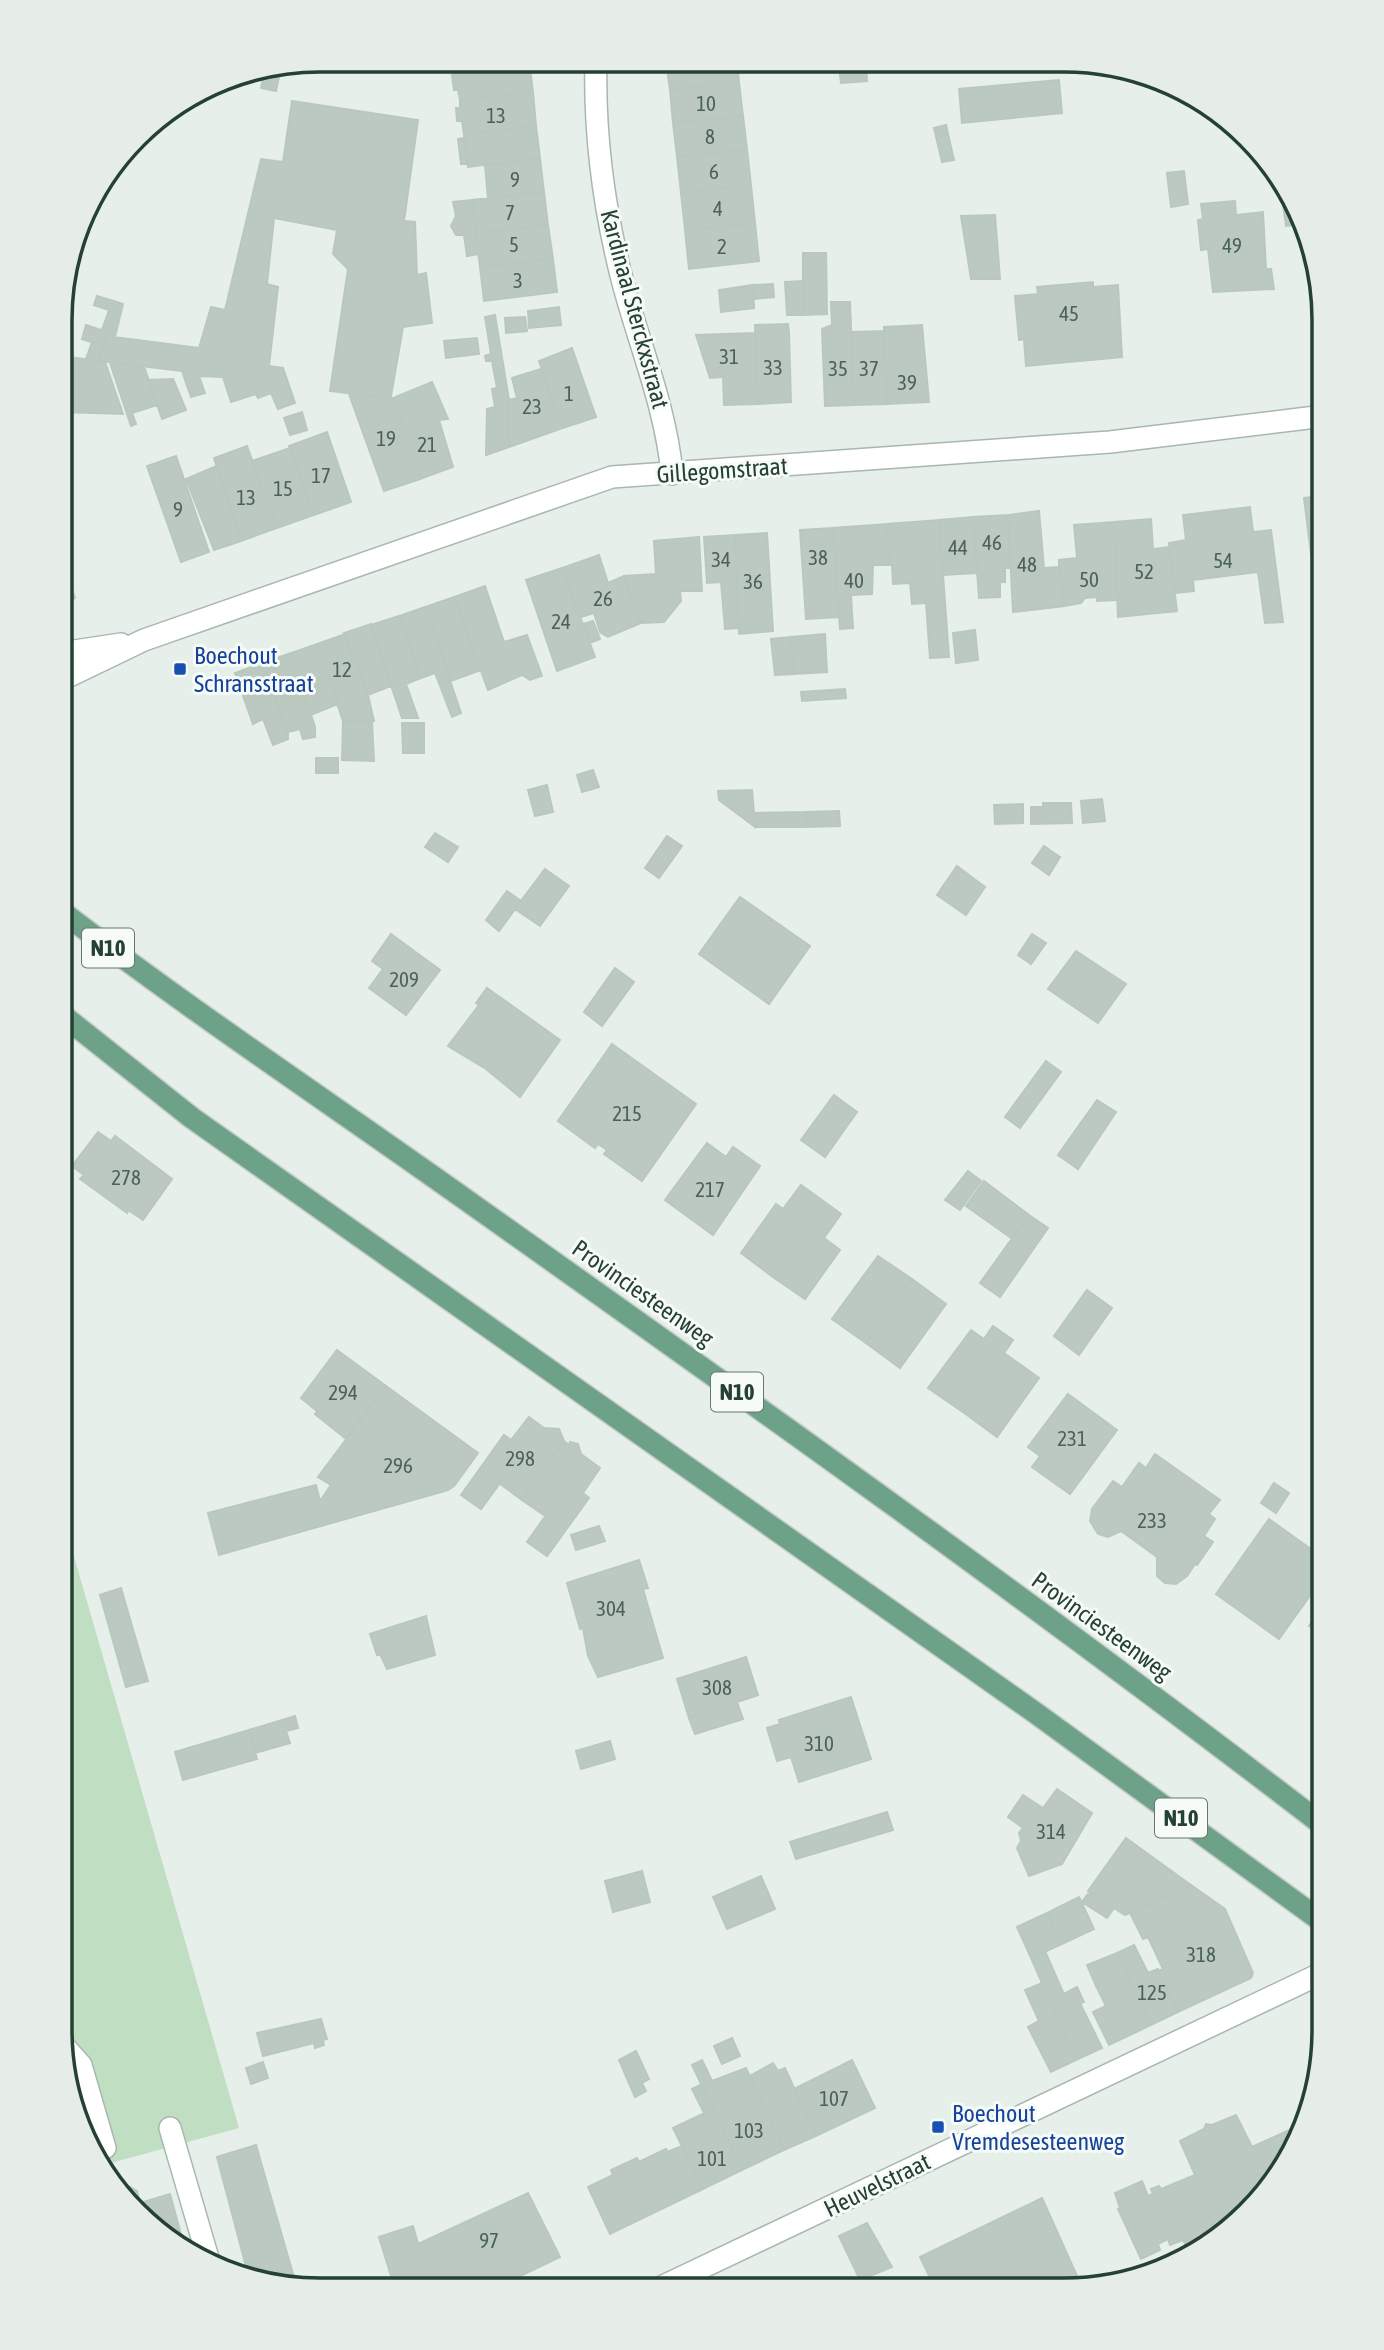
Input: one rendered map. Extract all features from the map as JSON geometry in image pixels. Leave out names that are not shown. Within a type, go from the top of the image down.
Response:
[{"type":"main road","name":"Provinciesteenweg","points":[[72,919],[156,984],[254,1049],[739,1393],[1215,1742],[1312,1817]]},
{"type":"main road","name":"N10","points":[[72,1023],[192,1118],[1037,1714],[1312,1914]]},
{"type":"street","name":"Kardinaal Sterckxstraat","points":[[596,72],[595,100],[602,179],[623,282],[669,434],[672,474]]},
{"type":"street","name":"Gillegomstraat","points":[[72,675],[144,640],[612,477],[1110,442],[1312,417]]},
{"type":"street","name":"Gillegomstraat","points":[[72,651],[144,640]]},
{"type":"street","name":"Heuvelstraat","points":[[680,2278],[1312,1978]]},
{"type":"street","points":[[73,2057],[81,2065],[105,2148]]},
{"type":"street","points":[[170,2128],[206,2251]]},
{"type":"green space","points":[[72,1550],[239,2128],[111,2163],[97,2140],[80,2094],[72,2046]]},
{"type":"building","points":[[530,72],[533,92],[460,100],[458,90],[454,90],[452,75]]},
{"type":"building","points":[[668,72],[738,72],[739,82],[670,90]]},
{"type":"building","points":[[840,72],[866,72],[867,81],[841,83]]},
{"type":"building","points":[[279,75],[276,91],[261,88],[263,79]]},
{"type":"building","points":[[1059,80],[1062,113],[962,123],[959,89]]},
{"type":"building","points":[[739,82],[743,116],[673,123],[670,90]]},
{"type":"building","points":[[533,92],[536,126],[464,134],[462,121],[457,121],[456,108],[460,108],[460,100]]},
{"type":"building","points":[[292,101],[418,120],[404,221],[415,222],[417,275],[426,273],[432,323],[403,327],[391,396],[377,397],[330,391],[348,269],[333,254],[337,230],[274,218],[267,284],[278,287],[269,366],[283,368],[295,403],[278,409],[271,393],[258,398],[256,394],[231,402],[223,377],[199,376],[205,393],[191,397],[182,371],[98,361],[107,336],[199,348],[211,307],[225,310],[261,159],[283,162]]},
{"type":"building","points":[[743,116],[747,149],[677,157],[673,123]]},
{"type":"building","points":[[946,125],[954,160],[942,162],[934,128]]},
{"type":"building","points":[[536,126],[540,158],[468,167],[464,134]]},
{"type":"building","points":[[464,138],[468,164],[461,164],[458,139]]},
{"type":"building","points":[[747,149],[751,185],[681,193],[677,157]]},
{"type":"building","points":[[540,158],[544,192],[488,198],[485,166]]},
{"type":"building","points":[[1184,171],[1188,204],[1171,207],[1167,173]]},
{"type":"building","points":[[751,185],[755,223],[685,230],[681,193]]},
{"type":"building","points":[[544,192],[548,225],[476,233],[472,200]]},
{"type":"building","points":[[472,200],[476,233],[456,235],[451,226],[456,216],[453,202]]},
{"type":"building","points":[[1235,201],[1236,215],[1263,212],[1266,269],[1271,269],[1274,289],[1213,292],[1208,249],[1201,250],[1198,220],[1203,219],[1201,204]]},
{"type":"building","points":[[1283,202],[1293,225],[1286,226]]},
{"type":"building","points":[[995,215],[1000,279],[971,279],[961,216]]},
{"type":"building","points":[[755,223],[759,261],[689,269],[685,230]]},
{"type":"building","points":[[548,225],[553,259],[480,267],[476,233]]},
{"type":"building","points":[[476,233],[479,254],[467,256],[464,235]]},
{"type":"building","points":[[803,253],[826,253],[827,314],[803,315]]},
{"type":"building","points":[[553,259],[557,292],[484,301],[480,267]]},
{"type":"building","points":[[803,281],[803,315],[787,315],[785,282]]},
{"type":"building","points":[[1093,282],[1093,287],[1118,285],[1122,357],[1026,366],[1024,339],[1019,340],[1015,296],[1038,294],[1037,287]]},
{"type":"building","points":[[773,284],[774,297],[754,299],[753,285]]},
{"type":"building","points":[[753,285],[754,308],[721,312],[719,290]]},
{"type":"building","points":[[97,296],[123,304],[115,337],[107,336],[107,332],[102,330],[109,310],[94,305]]},
{"type":"building","points":[[831,302],[850,302],[854,405],[825,406],[822,329],[832,325]]},
{"type":"building","points":[[559,307],[561,325],[529,328],[528,311]]},
{"type":"building","points":[[495,315],[509,400],[509,447],[486,455],[487,409],[495,407],[492,389],[497,388],[492,361],[486,361],[485,356],[491,354],[485,317]]},
{"type":"building","points":[[525,317],[527,331],[506,333],[505,318]]},
{"type":"building","points":[[788,324],[789,332],[755,333],[755,325]]},
{"type":"building","points":[[86,325],[107,332],[103,346],[82,339]]},
{"type":"building","points":[[922,325],[929,402],[887,404],[884,327]]},
{"type":"building","points":[[884,331],[887,404],[854,405],[851,332]]},
{"type":"building","points":[[789,332],[791,402],[758,404],[755,333]]},
{"type":"building","points":[[755,333],[758,404],[724,405],[723,377],[710,378],[696,335]]},
{"type":"building","points":[[477,338],[479,354],[446,358],[444,341]]},
{"type":"building","points":[[92,342],[103,346],[98,361],[86,359]]},
{"type":"building","points":[[572,348],[596,417],[563,428],[539,361]]},
{"type":"building","points":[[72,357],[105,362],[123,414],[72,412]]},
{"type":"building","points":[[110,363],[144,366],[157,405],[132,413],[136,424],[131,426]]},
{"type":"building","points":[[541,369],[563,428],[509,447],[509,400],[517,398],[512,378]]},
{"type":"building","points":[[173,379],[186,410],[162,419],[149,380]]},
{"type":"building","points":[[432,382],[448,419],[439,420],[453,467],[420,479],[393,398]]},
{"type":"building","points":[[349,394],[393,398],[420,479],[384,491]]},
{"type":"building","points":[[302,412],[307,430],[290,435],[284,418]]},
{"type":"building","points":[[327,432],[351,502],[314,515],[289,446]]},
{"type":"building","points":[[247,446],[277,528],[241,541],[214,458]]},
{"type":"building","points":[[290,448],[314,515],[277,528],[252,461]]},
{"type":"building","points":[[176,456],[209,552],[181,562],[147,466]]},
{"type":"building","points":[[216,466],[241,541],[214,550],[186,479]]},
{"type":"building","points":[[1312,497],[1312,562],[1304,498]]},
{"type":"building","points":[[1250,507],[1253,532],[1271,530],[1283,622],[1265,623],[1258,572],[1193,580],[1194,591],[1175,593],[1169,543],[1186,540],[1183,515]]},
{"type":"building","points":[[1039,511],[1044,568],[1059,567],[1059,560],[1064,606],[1013,612],[1008,515]]},
{"type":"building","points":[[1008,515],[1010,567],[1005,568],[1005,582],[1000,582],[1000,597],[979,598],[973,517]]},
{"type":"building","points":[[973,517],[977,573],[943,575],[939,520]]},
{"type":"building","points":[[1151,519],[1153,549],[1169,547],[1177,611],[1118,617],[1114,522]]},
{"type":"building","points":[[939,520],[949,657],[930,658],[926,603],[912,604],[910,583],[893,584],[887,524]]},
{"type":"building","points":[[1114,522],[1118,600],[1097,601],[1097,597],[1085,598],[1081,603],[1064,606],[1059,560],[1077,558],[1074,525]]},
{"type":"building","points":[[887,524],[889,565],[873,565],[872,594],[851,595],[853,628],[840,629],[833,528]]},
{"type":"building","points":[[833,528],[839,617],[806,619],[800,530]]},
{"type":"building","points":[[767,533],[773,631],[739,634],[735,535]]},
{"type":"building","points":[[735,535],[739,628],[725,629],[721,582],[707,583],[704,537]]},
{"type":"building","points":[[699,537],[702,591],[680,591],[681,601],[664,622],[641,623],[624,576],[656,574],[654,541]]},
{"type":"building","points":[[599,555],[608,583],[624,576],[641,623],[608,637],[600,632],[594,613],[581,617],[562,568]]},
{"type":"building","points":[[562,568],[595,657],[557,671],[526,580]]},
{"type":"building","points":[[485,586],[504,642],[527,635],[542,676],[530,680],[522,675],[488,690],[454,597]]},
{"type":"building","points":[[454,597],[481,670],[451,681],[425,607]]},
{"type":"building","points":[[425,607],[461,713],[452,717],[435,673],[421,678],[399,616]]},
{"type":"building","points":[[399,616],[421,678],[406,684],[418,718],[402,718],[371,625]]},
{"type":"building","points":[[593,621],[600,639],[590,643],[583,624]]},
{"type":"building","points":[[371,624],[391,686],[368,695],[344,633]]},
{"type":"building","points":[[975,630],[978,660],[956,663],[953,633]]},
{"type":"building","points":[[345,634],[368,695],[374,721],[343,721],[317,644]]},
{"type":"building","points":[[825,634],[827,672],[794,674],[791,637]]},
{"type":"building","points":[[791,637],[794,674],[775,675],[771,639]]},
{"type":"building","points":[[317,644],[338,704],[311,715],[291,653]]},
{"type":"building","points":[[291,653],[315,727],[315,737],[303,739],[300,729],[288,732],[262,663]]},
{"type":"building","points":[[262,663],[288,732],[288,739],[273,745],[263,719],[253,724],[235,673]]},
{"type":"building","points":[[845,689],[846,698],[802,701],[801,692]]},
{"type":"building","points":[[343,721],[372,721],[374,761],[342,760]]},
{"type":"building","points":[[402,723],[424,723],[424,753],[403,753]]},
{"type":"building","points":[[316,758],[338,758],[338,773],[316,773]]},
{"type":"building","points":[[593,770],[599,787],[582,792],[577,775]]},
{"type":"building","points":[[547,785],[553,812],[535,816],[528,790]]},
{"type":"building","points":[[752,790],[755,827],[719,800],[718,791]]},
{"type":"building","points":[[1102,799],[1105,821],[1083,823],[1081,801]]},
{"type":"building","points":[[1043,803],[1071,803],[1072,823],[1031,824],[1031,807],[1043,807]]},
{"type":"building","points":[[1023,804],[1023,823],[995,824],[994,805]]},
{"type":"building","points":[[839,811],[840,826],[806,827],[806,812]]},
{"type":"building","points":[[806,812],[806,827],[755,827],[754,813]]},
{"type":"building","points":[[435,833],[458,847],[448,862],[425,847]]},
{"type":"building","points":[[667,836],[682,846],[659,878],[645,868]]},
{"type":"building","points":[[1044,846],[1060,857],[1049,875],[1032,863]]},
{"type":"building","points":[[957,866],[985,887],[966,915],[937,895]]},
{"type":"building","points":[[545,869],[569,886],[540,926],[515,909]]},
{"type":"building","points":[[507,891],[521,901],[499,931],[486,920]]},
{"type":"building","points":[[740,897],[810,946],[769,1004],[699,954]]},
{"type":"building","points":[[391,934],[440,970],[406,1015],[369,988],[383,969],[372,961]]},
{"type":"building","points":[[1032,934],[1046,943],[1031,964],[1018,955]]},
{"type":"building","points":[[1076,951],[1126,984],[1098,1023],[1048,989]]},
{"type":"building","points":[[615,968],[634,982],[602,1026],[584,1012]]},
{"type":"building","points":[[487,988],[525,1015],[486,1069],[448,1046],[479,1005],[476,1003]]},
{"type":"building","points":[[525,1015],[560,1040],[520,1097],[486,1069]]},
{"type":"building","points":[[612,1044],[696,1104],[642,1181],[604,1154],[607,1150],[598,1144],[595,1148],[558,1121]]},
{"type":"building","points":[[1046,1061],[1061,1072],[1020,1128],[1005,1117]]},
{"type":"building","points":[[834,1095],[857,1112],[825,1157],[801,1140]]},
{"type":"building","points":[[1097,1100],[1116,1112],[1078,1169],[1058,1155]]},
{"type":"building","points":[[98,1132],[111,1141],[115,1136],[172,1179],[143,1220],[128,1210],[127,1213],[80,1179],[84,1175],[72,1166]]},
{"type":"building","points":[[707,1143],[726,1157],[733,1147],[760,1166],[713,1235],[665,1200]]},
{"type":"building","points":[[968,1171],[981,1181],[960,1210],[945,1200]]},
{"type":"building","points":[[984,1181],[1029,1215],[1011,1238],[966,1206]]},
{"type":"building","points":[[801,1185],[826,1203],[773,1277],[741,1253],[776,1204],[783,1209]]},
{"type":"building","points":[[826,1203],[841,1214],[824,1238],[840,1250],[805,1299],[773,1277]]},
{"type":"building","points":[[1029,1215],[1048,1228],[1000,1297],[980,1283]]},
{"type":"building","points":[[878,1256],[912,1279],[866,1343],[832,1319]]},
{"type":"building","points":[[912,1279],[946,1304],[900,1368],[866,1343]]},
{"type":"building","points":[[1087,1290],[1112,1308],[1079,1355],[1054,1336]]},
{"type":"building","points":[[993,1326],[1013,1340],[963,1412],[928,1388],[971,1330],[984,1339]]},
{"type":"building","points":[[337,1350],[386,1386],[345,1438],[315,1414],[317,1411],[301,1398]]},
{"type":"building","points":[[1004,1353],[1039,1378],[997,1437],[963,1412]]},
{"type":"building","points":[[386,1386],[478,1453],[454,1486],[448,1490],[219,1555],[208,1513],[316,1485],[320,1501],[331,1485],[318,1477]]},
{"type":"building","points":[[1068,1394],[1117,1430],[1070,1494],[1032,1467],[1040,1456],[1028,1447]]},
{"type":"building","points":[[529,1417],[544,1428],[559,1429],[564,1441],[528,1491],[506,1475],[481,1509],[461,1495],[504,1435],[511,1440]]},
{"type":"building","points":[[564,1441],[569,1445],[570,1442],[578,1444],[581,1454],[600,1468],[583,1493],[589,1498],[547,1556],[527,1542],[551,1508],[528,1491]]},
{"type":"building","points":[[1155,1454],[1220,1500],[1209,1514],[1215,1519],[1204,1536],[1213,1542],[1197,1565],[1176,1584],[1165,1583],[1157,1576],[1157,1557],[1121,1531],[1108,1537],[1098,1534],[1090,1521],[1092,1509],[1113,1481],[1122,1487],[1139,1463],[1146,1468]]},
{"type":"building","points":[[506,1475],[528,1491],[522,1500],[499,1483]]},
{"type":"building","points":[[1274,1483],[1289,1493],[1276,1513],[1261,1503]]},
{"type":"building","points":[[528,1491],[551,1508],[545,1516],[522,1500]]},
{"type":"building","points":[[1269,1519],[1301,1542],[1247,1616],[1216,1594]]},
{"type":"building","points":[[599,1526],[605,1541],[576,1550],[571,1535]]},
{"type":"building","points":[[1301,1542],[1312,1550],[1312,1593],[1279,1639],[1247,1616]]},
{"type":"building","points":[[639,1560],[648,1588],[643,1589],[663,1658],[598,1677],[588,1656],[583,1628],[580,1629],[567,1583]]},
{"type":"building","points":[[121,1588],[148,1681],[126,1687],[100,1595]]},
{"type":"building","points":[[426,1616],[435,1655],[387,1669],[380,1654],[377,1655],[370,1634]]},
{"type":"building","points":[[746,1657],[758,1695],[689,1718],[677,1679]]},
{"type":"building","points":[[851,1697],[871,1759],[799,1782],[791,1757],[777,1761],[767,1728],[780,1724],[779,1720]]},
{"type":"building","points":[[737,1702],[743,1719],[695,1734],[689,1718]]},
{"type":"building","points":[[295,1716],[298,1728],[286,1731],[290,1743],[255,1753],[249,1730]]},
{"type":"building","points":[[249,1730],[257,1759],[183,1780],[175,1752]]},
{"type":"building","points":[[610,1741],[615,1759],[581,1769],[576,1751]]},
{"type":"building","points":[[1057,1789],[1092,1813],[1062,1864],[1029,1876],[1017,1848],[1021,1841],[1019,1833],[1023,1828],[1008,1817],[1023,1795],[1043,1808]]},
{"type":"building","points":[[887,1812],[893,1830],[796,1859],[790,1842]]},
{"type":"building","points":[[1126,1838],[1191,1885],[1125,1915],[1088,1891]]},
{"type":"building","points":[[642,1871],[650,1902],[613,1912],[605,1881]]},
{"type":"building","points":[[761,1876],[775,1909],[727,1929],[713,1897]]},
{"type":"building","points":[[1191,1885],[1225,1909],[1253,1973],[1251,1978],[1178,2012],[1158,1971],[1163,1969],[1148,1937],[1143,1939],[1130,1913]]},
{"type":"building","points":[[1090,1891],[1114,1908],[1107,1918],[1082,1902]]},
{"type":"building","points":[[1079,1897],[1094,1929],[1062,1944],[1047,1913]]},
{"type":"building","points":[[1047,1913],[1062,1944],[1031,1958],[1017,1927]]},
{"type":"building","points":[[1134,1945],[1148,1973],[1158,1969],[1178,2012],[1151,2025],[1117,1953]]},
{"type":"building","points":[[1045,1951],[1069,2006],[1079,2001],[1102,2048],[1076,2060],[1031,1958]]},
{"type":"building","points":[[1117,1953],[1151,2025],[1109,2045],[1093,2012],[1106,2006],[1096,1986],[1110,1978],[1102,1959]]},
{"type":"building","points":[[1102,1959],[1110,1978],[1096,1986],[1087,1965]]},
{"type":"building","points":[[1042,1983],[1076,2060],[1051,2072],[1028,2027],[1039,2021],[1025,1990]]},
{"type":"building","points":[[1077,1987],[1084,2002],[1069,2006],[1064,1994]]},
{"type":"building","points":[[321,2019],[327,2039],[323,2040],[324,2045],[315,2048],[314,2043],[263,2056],[257,2033]]},
{"type":"building","points":[[732,2038],[740,2056],[722,2064],[714,2046]]},
{"type":"building","points":[[636,2051],[649,2079],[642,2083],[646,2091],[635,2097],[619,2060]]},
{"type":"building","points":[[702,2060],[712,2081],[746,2068],[784,2150],[742,2170],[692,2065]]},
{"type":"building","points":[[852,2060],[875,2108],[816,2136],[794,2089]]},
{"type":"building","points":[[263,2062],[268,2078],[251,2084],[246,2068]]},
{"type":"building","points":[[773,2063],[778,2071],[785,2068],[816,2136],[784,2150],[750,2076]]},
{"type":"building","points":[[702,2084],[713,2109],[704,2113],[692,2089]]},
{"type":"building","points":[[713,2109],[742,2170],[703,2189],[673,2128]]},
{"type":"building","points":[[1236,2115],[1252,2147],[1291,2129],[1261,2181],[1228,2217],[1187,2245],[1183,2240],[1170,2245],[1168,2239],[1158,2244],[1160,2250],[1141,2259],[1118,2209],[1120,2208],[1115,2193],[1142,2181],[1148,2196],[1153,2194],[1151,2189],[1159,2186],[1161,2189],[1195,2175],[1180,2141],[1204,2129],[1206,2124],[1212,2125]]},
{"type":"building","points":[[256,2145],[294,2277],[246,2267],[217,2157]]},
{"type":"building","points":[[682,2146],[703,2189],[610,2234],[588,2187],[613,2175],[611,2170],[637,2158],[639,2162],[666,2149],[667,2152]]},
{"type":"building","points":[[126,2184],[137,2191],[140,2201]]},
{"type":"building","points":[[528,2193],[560,2257],[516,2278],[392,2278],[379,2237],[413,2226],[418,2244]]},
{"type":"building","points":[[170,2194],[181,2235],[141,2203]]},
{"type":"building","points":[[1042,2198],[1078,2278],[930,2278],[920,2257]]},
{"type":"building","points":[[867,2223],[892,2267],[859,2278],[839,2236]]},
{"type":"place","name":"Boechout Schransstraat","points":[[180,669]]},
{"type":"place","name":"Boechout Vremdesesteenweg","points":[[938,2127]]}]
